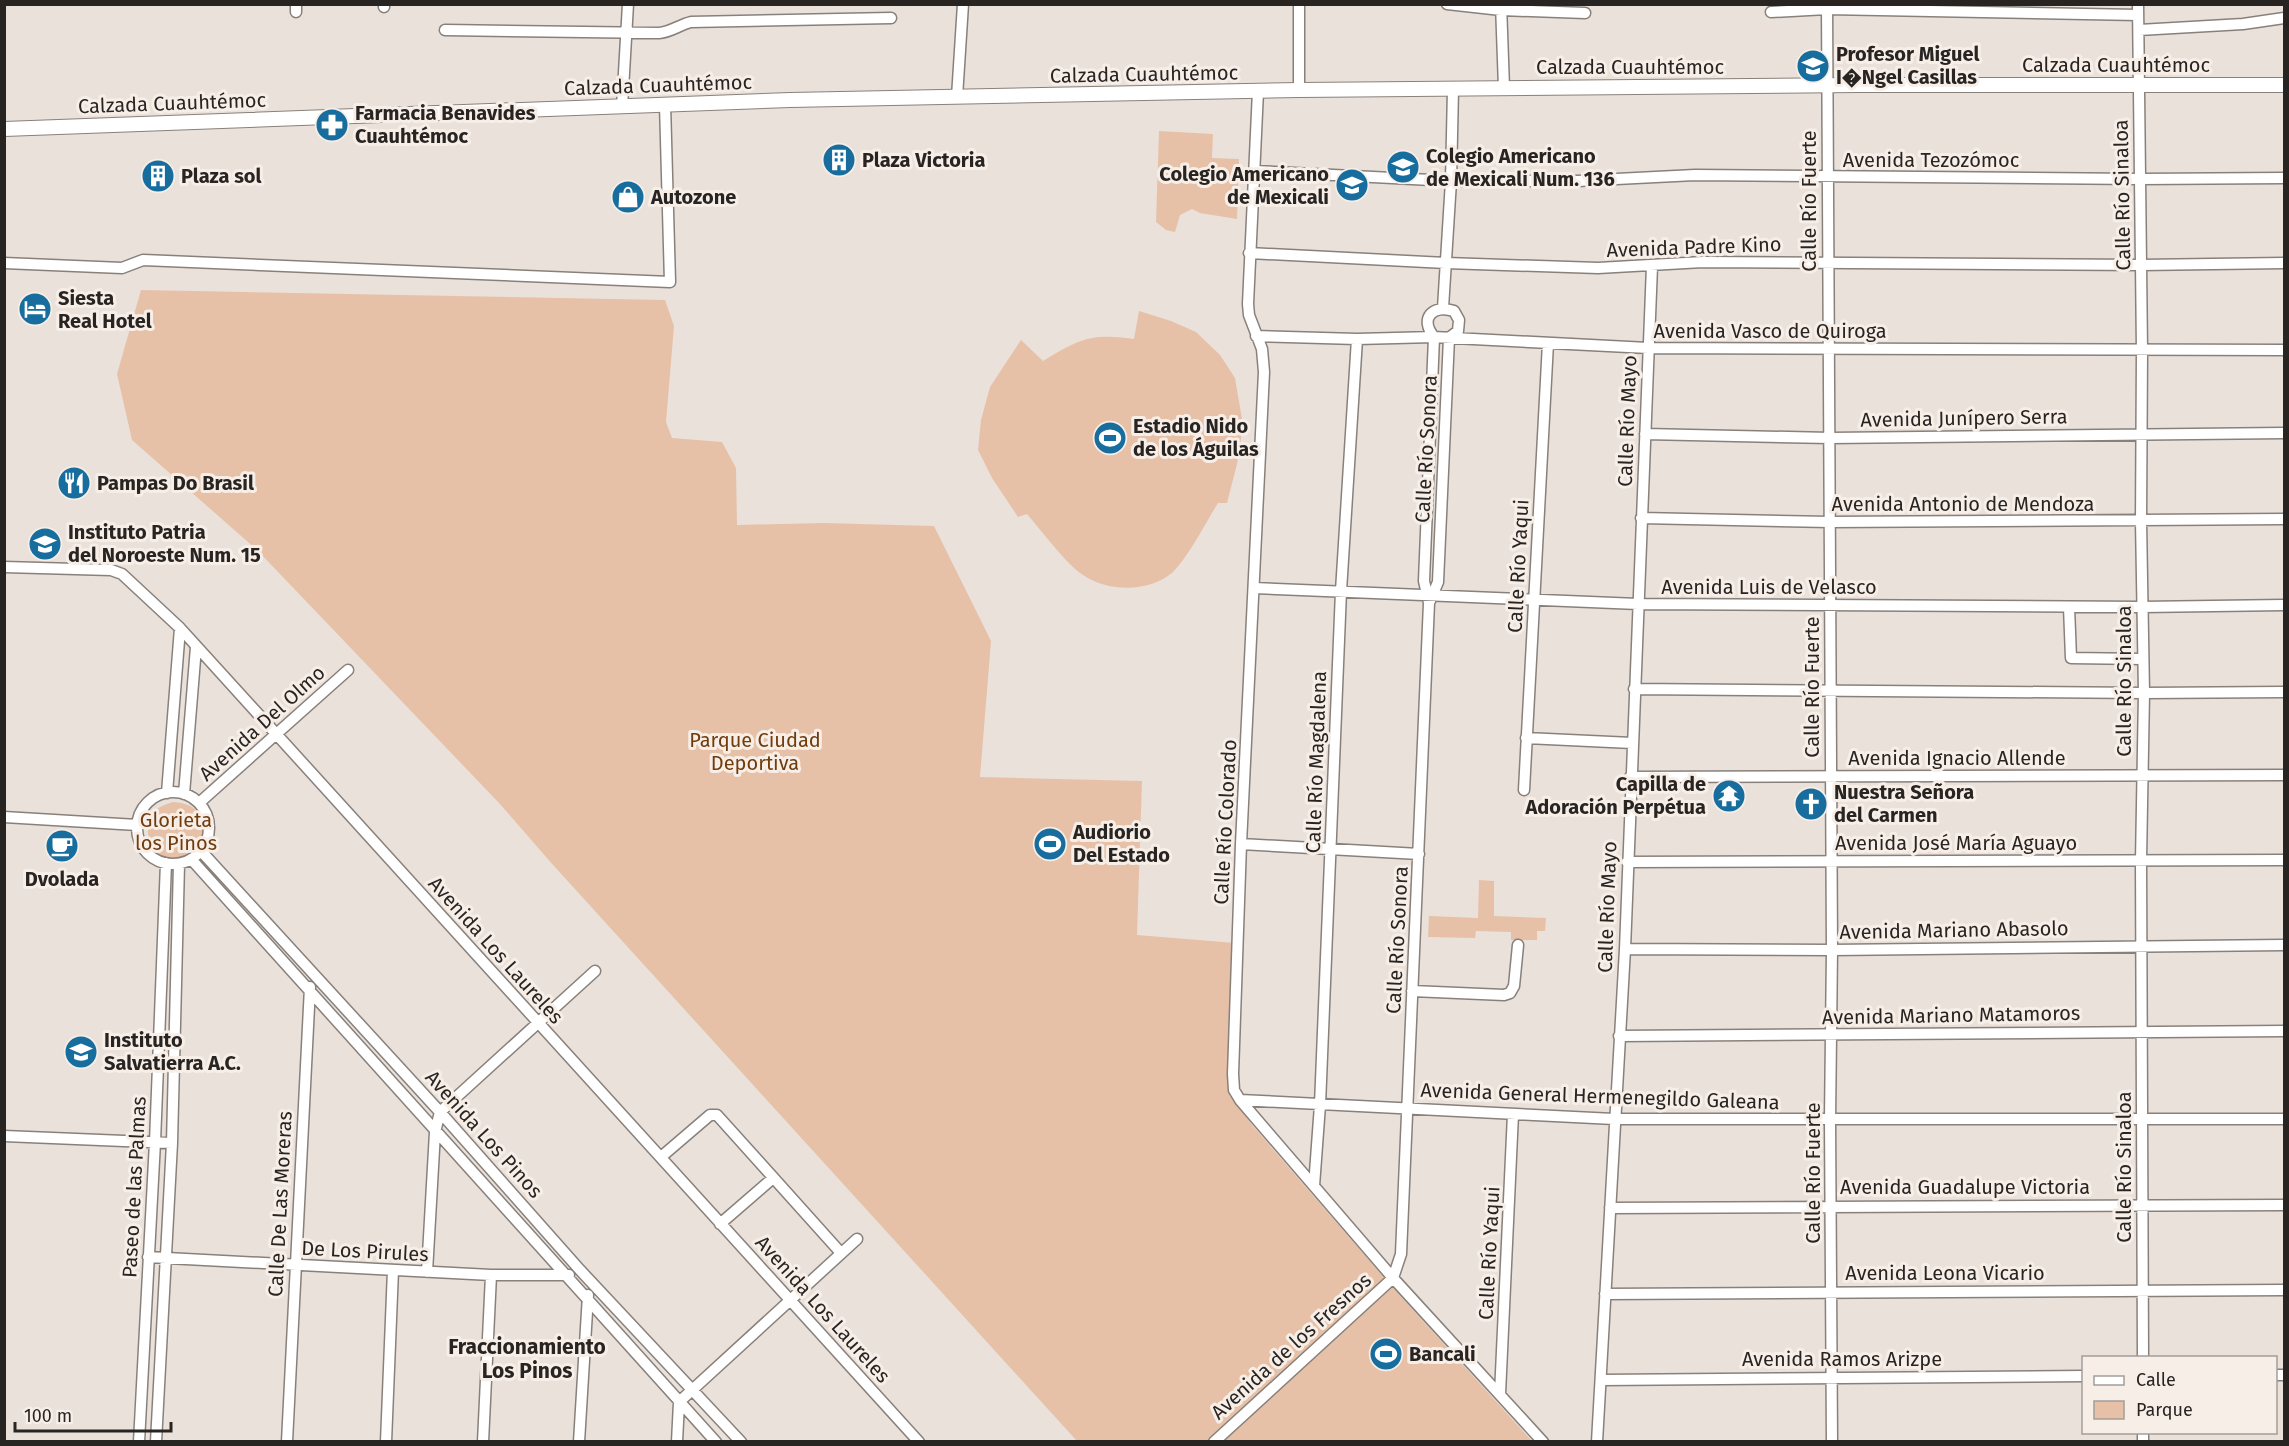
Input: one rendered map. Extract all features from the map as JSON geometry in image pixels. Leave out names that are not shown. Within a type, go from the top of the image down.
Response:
[{"type":"main road","name":"Calzada Cuauhtémoc","points":[[4,129],[665,104],[1299,90],[1827,85],[2284,85]]},
{"type":"street","points":[[622,107],[628,4]]},
{"type":"street","points":[[957,97],[963,4]]},
{"type":"street","points":[[1299,4],[1299,90]]},
{"type":"street","points":[[1447,4],[1585,13]]},
{"type":"street","points":[[1501,7],[1504,88]]},
{"type":"street","points":[[1771,12],[1827,7],[2138,10]]},
{"type":"street","name":"Calle Río Fuerte","points":[[1827,7],[1831,606],[1832,1442]]},
{"type":"street","name":"Calle Río Sinaloa","points":[[2138,10],[2142,351],[2140,521],[2144,693],[2141,861],[2143,1356]]},
{"type":"street","points":[[445,30],[670,32],[691,22],[891,18]]},
{"type":"street","points":[[2139,30],[2243,24],[2284,18]]},
{"type":"street","points":[[1443,308],[1453,88]]},
{"type":"street","name":"Calle Río Colorado","points":[[1258,91],[1249,253],[1249,315],[1262,349],[1264,372],[1241,844],[1234,1090],[1240,1100],[1393,1278],[1544,1442]]},
{"type":"street","points":[[4,263],[122,268],[143,260],[670,282],[665,104]]},
{"type":"street","name":"Avenida Tezozómoc","points":[[1255,171],[1450,181],[1577,181],[1695,175],[2284,178]]},
{"type":"street","name":"Avenida Padre Kino","points":[[1249,253],[1598,268],[1703,261],[2141,265],[2284,263]]},
{"type":"street","name":"Calle Río Mayo","points":[[1597,1442],[1625,949],[1652,266]]},
{"type":"street","name":"Calle Río Sonora","points":[[1393,1278],[1401,1254],[1429,598],[1424,581],[1434,337],[1428,329],[1428,319],[1434,311],[1443,308],[1454,311],[1460,321],[1458,331],[1449,338],[1438,582],[1429,598]]},
{"type":"street","name":"Avenida Vasco de Quiroga","points":[[1256,336],[1357,339],[1434,337],[1648,348],[2284,350]]},
{"type":"street","name":"Calle Río Magdalena","points":[[1314,1186],[1320,1105],[1341,591],[1357,339]]},
{"type":"street","name":"Calle Río Yaqui","points":[[1524,790],[1548,343]]},
{"type":"street","name":"Avenida Junípero Serra","points":[[1645,434],[1830,438],[2284,433]]},
{"type":"street","name":"Avenida Antonio de Mendoza","points":[[1641,518],[1830,522],[2284,519]]},
{"type":"street","name":"Avenida Los Laureles","points":[[4,567],[111,570],[122,574],[180,628],[919,1442]]},
{"type":"street","name":"Avenida Luis de Velasco","points":[[1254,588],[1341,591],[1429,598],[1638,604],[2069,607],[2284,605]]},
{"type":"street","points":[[2069,607],[2071,658],[2143,659]]},
{"type":"street","points":[[167,793],[180,628]]},
{"type":"street","points":[[184,794],[196,647]]},
{"type":"street","name":"Avenida Del Olmo","points":[[199,803],[348,670]]},
{"type":"street","points":[[1634,689],[2284,692]]},
{"type":"street","points":[[1526,738],[1632,743]]},
{"type":"street","name":"Avenida Ignacio Allende","points":[[1630,777],[2284,775]]},
{"type":"street","points":[[167,793],[184,794],[199,803],[207,814],[208,840],[201,851],[191,859],[179,864],[166,863],[154,858],[144,849],[138,838],[137,825],[140,813],[156,796],[167,793]]},
{"type":"street","points":[[4,817],[137,825]]},
{"type":"street","points":[[1241,844],[1419,854]]},
{"type":"street","name":"Avenida Los Pinos","points":[[201,851],[311,969],[580,1270],[741,1442]]},
{"type":"street","name":"Avenida Los Pinos","points":[[191,859],[716,1442]]},
{"type":"street","name":"Avenida José María Aguayo","points":[[1627,861],[2284,860]]},
{"type":"street","name":"Paseo de las Palmas","points":[[139,1442],[155,1142],[166,863]]},
{"type":"street","name":"Paseo de las Palmas","points":[[156,1442],[172,1143],[179,864]]},
{"type":"street","points":[[1413,991],[1504,995],[1510,993],[1514,986],[1518,945]]},
{"type":"street","name":"Avenida Mariano Abasolo","points":[[1625,949],[1832,950],[2284,945]]},
{"type":"street","name":"Calle De Las Moreras","points":[[287,1442],[294,1266],[311,969]]},
{"type":"street","points":[[427,1272],[435,1132],[440,1112],[595,971]]},
{"type":"street","name":"Avenida Mariano Matamoros","points":[[1619,1036],[2284,1031]]},
{"type":"street","name":"Avenida General Hermenegildo Galeana","points":[[1240,1100],[1614,1119],[2284,1119]]},
{"type":"street","name":"Calle Río Yaqui","points":[[1500,1394],[1513,1114]]},
{"type":"street","points":[[661,1157],[710,1115],[717,1115],[841,1253]]},
{"type":"street","points":[[4,1136],[172,1143]]},
{"type":"street","points":[[720,1224],[773,1178]]},
{"type":"street","name":"Avenida Guadalupe Victoria","points":[[1610,1208],[2284,1205]]},
{"type":"street","points":[[677,1442],[679,1402],[857,1239]]},
{"type":"street","name":"De Los Pirules","points":[[148,1257],[491,1275],[567,1276],[580,1270]]},
{"type":"street","points":[[386,1442],[393,1270]]},
{"type":"street","points":[[483,1442],[491,1275]]},
{"type":"street","name":"Avenida de los Fresnos","points":[[1214,1442],[1393,1278]]},
{"type":"street","points":[[579,1442],[586,1297],[596,1286]]},
{"type":"street","name":"Avenida Leona Vicario","points":[[1605,1294],[2284,1290]]},
{"type":"street","name":"Avenida Ramos Arizpe","points":[[1601,1380],[2082,1376]]},
{"type":"green space","points":[[1159,131],[1213,134],[1212,158],[1239,159],[1237,219],[1200,213],[1192,209],[1180,215],[1175,232],[1166,230],[1156,222]]},
{"type":"green space","name":"Parque Ciudad Deportiva","points":[[141,290],[665,300],[674,326],[666,422],[672,438],[722,442],[736,468],[737,525],[823,523],[934,526],[991,641],[980,777],[1142,781],[1137,935],[1235,943],[1234,1099],[1252,1125],[1393,1288],[1532,1441],[1077,1441],[499,803],[257,550],[132,440],[117,374]]},
{"type":"green space","name":"Estadio Nido de los Águilas","points":[[1139,311],[1196,332],[1220,355],[1235,378],[1243,425],[1237,464],[1227,503],[1218,503],[1191,548],[1173,572],[1152,584],[1128,588],[1104,585],[1083,575],[1062,556],[1027,514],[1018,517],[992,478],[978,450],[981,420],[990,387],[1021,340],[1043,361],[1067,347],[1086,340],[1106,337],[1134,339]]},
{"type":"green space","name":"Glorieta los Pinos","points":[[173,802],[193,807],[206,834],[200,849],[195,854],[175,861],[159,859],[150,844],[148,832],[149,820],[153,812]]},
{"type":"green space","points":[[1479,880],[1494,881],[1494,916],[1546,918],[1545,931],[1537,931],[1537,940],[1511,940],[1511,932],[1476,931],[1475,938],[1428,937],[1429,916],[1478,918]]},
{"type":"place","name":"Profesor Miguel I�Ngel Casillas","points":[[1813,66]]},
{"type":"place","name":"Farmacia Benavides Cuauhtémoc","points":[[332,125]]},
{"type":"place","name":"Plaza Victoria","points":[[839,160]]},
{"type":"place","name":"Colegio Americano de Mexicali Num. 136","points":[[1403,167]]},
{"type":"place","name":"Plaza sol","points":[[158,176]]},
{"type":"place","name":"Colegio Americano de Mexicali","points":[[1352,185]]},
{"type":"place","name":"Autozone","points":[[628,197]]},
{"type":"place","name":"Siesta Real Hotel","points":[[35,309]]},
{"type":"place","name":"Estadio Nido de los Águilas","points":[[1110,438]]},
{"type":"place","name":"Pampas Do Brasil","points":[[74,483]]},
{"type":"place","name":"Instituto Patria del Noroeste Num. 15","points":[[45,544]]},
{"type":"place","name":"Capilla de Adoración Perpétua","points":[[1729,796]]},
{"type":"place","name":"Nuestra Señora del Carmen","points":[[1811,804]]},
{"type":"place","name":"Audiorio Del Estado","points":[[1050,844]]},
{"type":"place","name":"Dvolada","points":[[62,846]]},
{"type":"place","name":"Instituto Salvatierra A.C.","points":[[81,1052]]},
{"type":"place","name":"Bancali","points":[[1386,1354]]},
{"type":"district","name":"Fraccionamiento Los Pinos","points":[[527,1359]]}]
